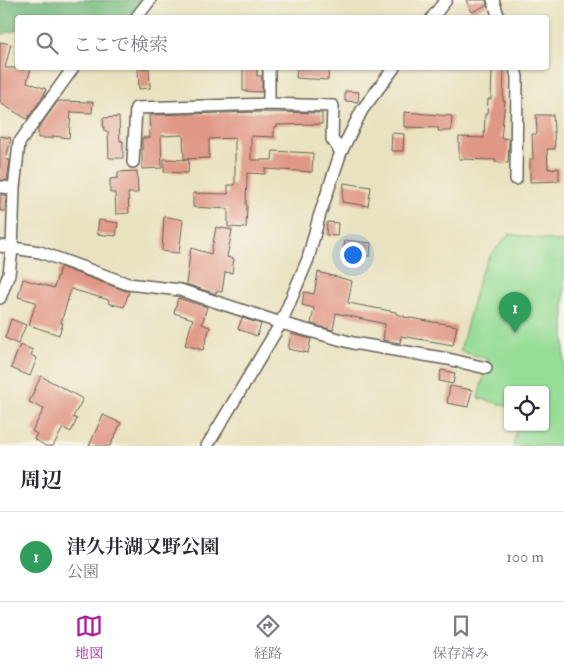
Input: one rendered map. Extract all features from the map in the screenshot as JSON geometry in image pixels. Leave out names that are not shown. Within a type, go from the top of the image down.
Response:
[{"type":"street","points":[[138,15],[150,0]]},
{"type":"street","points":[[434,15],[446,0]]},
{"type":"street","points":[[493,0],[498,15]]},
{"type":"street","points":[[0,298],[9,274],[14,188],[19,144],[72,70]]},
{"type":"street","points":[[269,70],[269,104]]},
{"type":"street","points":[[207,446],[281,323],[308,259],[319,217],[341,152],[362,110],[392,70]]},
{"type":"street","points":[[515,70],[517,77],[516,179]]},
{"type":"street","points":[[133,162],[136,108],[269,104],[333,106],[332,139],[341,152]]},
{"type":"street","points":[[0,187],[14,188]]},
{"type":"street","points":[[0,246],[40,252],[128,284],[180,290],[281,323],[353,343],[448,359],[486,368]]},
{"type":"green space","points":[[0,0],[145,0],[129,15],[15,15],[15,31],[0,35]]},
{"type":"green space","points":[[509,234],[564,242],[564,446],[513,446],[516,431],[549,431],[549,386],[504,386],[504,405],[478,398],[488,359],[460,351],[480,275],[490,256]]},
{"type":"building","points":[[466,0],[486,0],[487,5],[472,12]]},
{"type":"building","points":[[0,42],[11,44],[5,68],[30,70],[27,82],[46,89],[44,95],[27,119],[0,103]]},
{"type":"building","points":[[138,70],[149,70],[150,88],[139,89]]},
{"type":"building","points":[[243,70],[257,70],[257,76],[262,76],[262,92],[243,91]]},
{"type":"building","points":[[297,70],[329,70],[328,80],[296,78]]},
{"type":"building","points":[[492,70],[504,70],[503,101],[505,101],[501,138],[509,139],[508,163],[495,162],[496,160],[459,159],[459,137],[484,138],[485,114],[487,114],[488,99],[491,99]]},
{"type":"building","points":[[345,91],[359,92],[358,102],[345,101]]},
{"type":"building","points":[[58,101],[93,102],[92,113],[71,112],[69,138],[53,136],[53,138],[38,138],[38,129]]},
{"type":"building","points":[[261,112],[322,113],[322,124],[277,125],[277,127],[274,127],[274,137],[251,136],[251,160],[272,160],[273,151],[313,153],[312,172],[265,169],[265,174],[247,173],[246,228],[228,227],[228,209],[193,207],[193,193],[228,194],[228,185],[235,185],[235,138],[209,139],[209,158],[184,159],[183,135],[161,136],[162,168],[142,169],[142,138],[150,138],[149,115]]},
{"type":"building","points":[[404,112],[452,116],[451,131],[438,131],[439,128],[404,127]]},
{"type":"building","points":[[536,115],[553,115],[555,149],[547,149],[548,169],[559,168],[559,181],[530,182],[530,159],[533,159],[532,134],[537,134]]},
{"type":"building","points":[[119,117],[120,141],[123,141],[123,158],[109,158],[108,131],[104,131],[103,118]]},
{"type":"building","points":[[392,133],[404,134],[403,151],[391,151]]},
{"type":"building","points":[[0,136],[11,138],[6,160],[10,160],[7,180],[0,180]]},
{"type":"building","points":[[164,159],[189,160],[188,173],[164,172]]},
{"type":"building","points":[[137,171],[138,193],[128,193],[129,213],[116,214],[115,193],[110,193],[110,179],[118,178],[118,172]]},
{"type":"building","points":[[344,183],[371,187],[368,206],[342,202]]},
{"type":"building","points":[[0,195],[6,195],[5,211],[0,211]]},
{"type":"building","points":[[164,216],[183,220],[179,253],[162,251]]},
{"type":"building","points":[[99,220],[118,223],[116,236],[97,234]]},
{"type":"building","points":[[327,222],[338,223],[337,236],[326,235]]},
{"type":"building","points":[[216,227],[232,230],[227,257],[234,259],[232,273],[225,272],[222,292],[216,291],[216,294],[186,284],[191,248],[211,254]]},
{"type":"building","points":[[345,240],[371,243],[370,256],[343,254]]},
{"type":"building","points":[[60,267],[129,292],[124,307],[108,303],[109,300],[71,289],[59,335],[29,325],[36,302],[18,297],[23,279],[54,288]]},
{"type":"building","points":[[318,272],[352,281],[348,303],[396,312],[396,314],[404,317],[457,326],[453,345],[401,336],[400,343],[383,340],[385,324],[336,313],[333,330],[311,324],[314,308],[302,305],[304,292],[314,294]]},
{"type":"building","points":[[178,298],[207,307],[202,324],[210,327],[203,350],[185,345],[193,319],[174,313]]},
{"type":"building","points":[[242,318],[261,324],[257,336],[238,329]]},
{"type":"building","points":[[11,319],[26,325],[18,344],[5,338]]},
{"type":"building","points":[[291,334],[311,339],[308,353],[288,349]]},
{"type":"building","points":[[20,345],[33,350],[31,355],[37,358],[30,376],[11,368]]},
{"type":"building","points":[[441,370],[455,373],[453,384],[439,381]]},
{"type":"building","points":[[41,376],[83,399],[73,417],[77,419],[71,432],[63,428],[53,446],[46,446],[34,439],[37,434],[32,431],[44,409],[29,402]]},
{"type":"building","points":[[450,386],[472,390],[468,407],[447,403]]},
{"type":"building","points":[[103,415],[121,423],[110,446],[89,446]]},
{"type":"place","name":"津久井湖又野公園","points":[[515,333]]}]
